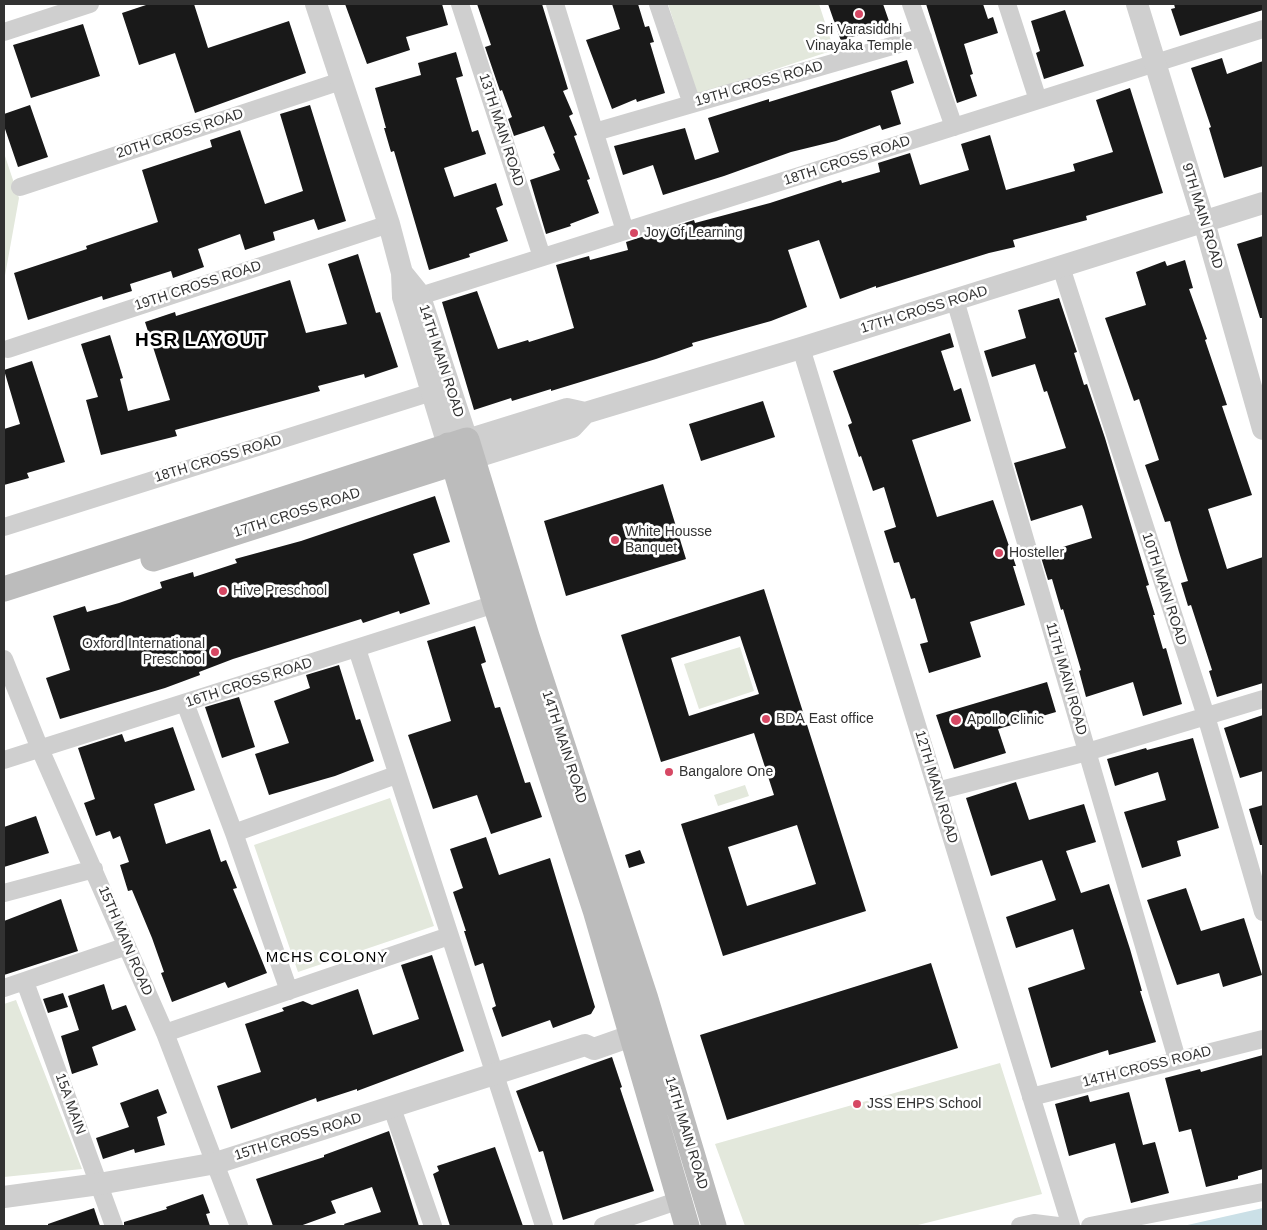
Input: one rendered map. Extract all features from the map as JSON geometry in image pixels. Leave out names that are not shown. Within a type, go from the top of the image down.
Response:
[{"type":"main road","name":"17TH CROSS ROAD","points":[[4,589],[460,451]]},
{"type":"main road","name":"17TH CROSS ROAD","points":[[4,606],[460,451]]},
{"type":"main road","name":"14TH MAIN ROAD","points":[[460,451],[495,604],[596,910],[642,1024],[714,1226]]},
{"type":"main road","name":"14TH MAIN ROAD","points":[[460,451],[527,636],[642,1024],[687,1226]]},
{"type":"street","points":[[4,32],[90,4]]},
{"type":"street","name":"14TH MAIN ROAD","points":[[316,4],[388,224],[402,273],[403,297],[432,392],[460,451]]},
{"type":"street","name":"13TH MAIN ROAD","points":[[460,4],[542,257]]},
{"type":"street","points":[[555,4],[625,231]]},
{"type":"street","points":[[658,4],[692,104]]},
{"type":"street","points":[[911,4],[954,127]]},
{"type":"street","points":[[1007,4],[1038,100]]},
{"type":"street","name":"9TH MAIN ROAD","points":[[1137,4],[1204,222],[1257,382],[1263,429]]},
{"type":"street","name":"18TH CROSS ROAD","points":[[426,294],[1263,29]]},
{"type":"street","name":"19TH CROSS ROAD","points":[[594,132],[923,36]]},
{"type":"street","name":"20TH CROSS ROAD","points":[[20,187],[341,81]]},
{"type":"street","name":"17TH CROSS ROAD","points":[[460,451],[567,409],[585,413],[955,300],[1263,203]]},
{"type":"street","name":"19TH CROSS ROAD","points":[[8,349],[388,224]]},
{"type":"street","name":"10TH MAIN ROAD","points":[[1060,267],[1206,716],[1263,912]]},
{"type":"street","name":"14TH MAIN ROAD","points":[[402,273],[426,294],[460,451]]},
{"type":"street","name":"11TH MAIN ROAD","points":[[955,300],[1177,1059]]},
{"type":"street","name":"12TH MAIN ROAD","points":[[800,348],[1071,1226]]},
{"type":"street","name":"18TH CROSS ROAD","points":[[4,527],[432,392]]},
{"type":"street","name":"16TH CROSS ROAD","points":[[4,760],[495,604]]},
{"type":"street","points":[[357,649],[396,775],[544,1226]]},
{"type":"street","name":"15TH MAIN ROAD","points":[[4,659],[40,749],[165,1034],[239,1226]]},
{"type":"street","points":[[937,790],[1087,752],[1263,699]]},
{"type":"street","points":[[185,703],[234,833],[289,990]]},
{"type":"street","points":[[234,833],[396,775]]},
{"type":"street","points":[[4,893],[94,869]]},
{"type":"street","points":[[165,1034],[449,936]]},
{"type":"street","points":[[4,988],[127,946]]},
{"type":"street","name":"15A MAIN","points":[[25,982],[114,1226]]},
{"type":"street","name":"15TH CROSS ROAD","points":[[4,1197],[99,1184],[216,1163],[585,1045],[588,1035],[642,1024]]},
{"type":"street","name":"14TH CROSS ROAD","points":[[1031,1097],[1263,1039]]},
{"type":"street","points":[[392,1108],[433,1226]]},
{"type":"street","points":[[1090,1226],[1263,1192]]},
{"type":"street","points":[[603,1226],[680,1200]]},
{"type":"street","points":[[1020,1226],[1034,1223],[1058,1226]]},
{"type":"shaded area","points":[[668,4],[819,4],[834,50],[697,95]]},
{"type":"shaded area","points":[[4,153],[19,198],[4,281]]},
{"type":"shaded area","points":[[740,647],[754,691],[699,709],[684,664]]},
{"type":"shaded area","points":[[745,785],[749,796],[718,806],[714,795]]},
{"type":"shaded area","points":[[390,798],[434,926],[298,972],[254,845]]},
{"type":"shaded area","points":[[16,1000],[82,1169],[4,1177],[4,1004]]},
{"type":"shaded area","points":[[1000,1063],[1042,1194],[914,1226],[745,1226],[715,1144]]},
{"type":"water","points":[[1263,1208],[1263,1226],[1183,1226]]},
{"type":"building","points":[[149,4],[194,4],[208,48],[289,21],[306,73],[195,113],[175,53],[139,65],[122,13]]},
{"type":"building","points":[[345,4],[442,4],[448,25],[406,37],[410,50],[367,64]]},
{"type":"building","points":[[477,4],[542,4],[568,89],[563,91],[573,114],[569,116],[577,135],[574,136],[590,179],[587,180],[599,213],[570,224],[571,226],[546,234],[530,180],[560,170],[553,154],[555,153],[544,126],[514,136],[508,119],[512,117],[502,90],[500,91],[485,47],[491,45]]},
{"type":"building","points":[[612,4],[638,4],[645,27],[649,26],[654,42],[650,43],[665,93],[637,102],[636,99],[612,109],[586,40],[620,29]]},
{"type":"building","name":"Sri Varasiddhi Vinayaka Temple","points":[[828,4],[883,4],[890,24],[841,41]]},
{"type":"building","points":[[926,4],[983,4],[988,19],[993,17],[998,33],[964,44],[973,74],[970,75],[977,96],[957,103]]},
{"type":"building","points":[[1174,4],[1263,4],[1263,10],[1180,36],[1171,9],[1175,8]]},
{"type":"building","points":[[1065,10],[1084,66],[1044,79],[1036,53],[1040,51],[1031,21]]},
{"type":"building","points":[[83,24],[100,76],[31,98],[13,45]]},
{"type":"building","points":[[456,52],[463,76],[456,78],[472,132],[478,130],[486,154],[444,168],[454,197],[496,183],[503,205],[496,208],[508,241],[469,254],[470,257],[429,270],[394,151],[391,152],[375,88],[421,75],[418,63]]},
{"type":"building","points":[[1222,58],[1227,74],[1263,61],[1263,166],[1224,178],[1209,128],[1211,127],[1191,68]]},
{"type":"building","points":[[907,60],[914,83],[891,91],[901,124],[882,130],[880,125],[836,141],[791,152],[663,195],[653,165],[623,175],[614,146],[685,128],[695,160],[719,152],[708,118],[769,99],[769,102]]},
{"type":"building","points":[[1130,88],[1163,193],[1086,216],[1087,220],[1013,240],[1015,247],[989,253],[876,288],[876,286],[840,299],[819,240],[788,250],[807,307],[771,321],[692,343],[693,346],[656,359],[551,391],[551,389],[512,401],[511,398],[474,410],[442,302],[477,291],[498,349],[528,340],[529,342],[574,328],[556,265],[589,256],[590,260],[628,250],[626,242],[694,220],[695,223],[770,203],[841,180],[842,183],[880,172],[878,163],[910,153],[920,185],[969,170],[961,144],[990,135],[1006,190],[1075,171],[1073,164],[1113,152],[1096,100]]},
{"type":"building","points":[[30,105],[48,157],[18,167],[4,126],[4,114]]},
{"type":"building","points":[[310,105],[346,221],[318,230],[314,219],[273,232],[275,240],[245,250],[240,234],[198,249],[204,267],[173,278],[171,271],[130,284],[132,291],[103,300],[102,296],[28,320],[14,273],[87,249],[86,246],[158,222],[142,170],[212,147],[210,140],[240,130],[265,204],[303,191],[280,114]]},
{"type":"building","points":[[1263,236],[1263,318],[1260,318],[1237,244]]},
{"type":"building","points":[[358,254],[376,313],[380,312],[398,367],[365,378],[364,374],[318,386],[320,391],[175,430],[177,436],[101,455],[86,400],[98,397],[81,344],[110,335],[123,378],[120,379],[128,411],[170,400],[145,322],[175,312],[176,316],[290,280],[306,333],[347,324],[328,264]]},
{"type":"building","points":[[1185,260],[1193,288],[1189,289],[1207,339],[1205,340],[1227,405],[1222,406],[1252,495],[1208,509],[1227,569],[1263,557],[1263,683],[1217,697],[1209,671],[1212,670],[1191,605],[1188,606],[1181,583],[1188,581],[1170,521],[1165,522],[1145,465],[1159,460],[1139,399],[1134,401],[1105,318],[1146,305],[1136,272],[1165,261],[1167,266]]},
{"type":"building","points":[[1059,298],[1077,352],[1074,353],[1084,385],[1087,384],[1105,438],[1149,585],[1146,586],[1155,615],[1153,615],[1163,649],[1166,648],[1182,704],[1143,716],[1133,682],[1086,697],[1079,671],[1081,670],[1063,609],[1061,610],[1052,579],[1048,580],[1040,554],[1092,538],[1084,510],[1082,505],[1031,521],[1014,463],[1066,448],[1047,391],[1044,392],[1035,364],[992,377],[984,351],[1026,338],[1018,310]]},
{"type":"building","points":[[950,333],[954,347],[941,351],[954,391],[961,388],[971,421],[912,440],[937,517],[993,500],[1016,566],[1013,566],[1025,605],[970,622],[981,657],[929,673],[920,644],[928,642],[915,598],[911,599],[899,562],[894,563],[884,531],[896,527],[884,487],[873,491],[848,425],[852,423],[833,371]]},
{"type":"building","points":[[32,361],[65,462],[27,473],[29,478],[4,485],[4,429],[20,424],[4,370]]},
{"type":"building","points":[[763,401],[775,437],[701,461],[689,424]]},
{"type":"building","name":"White Housse Banquet","points":[[663,484],[686,559],[566,596],[544,521]]},
{"type":"building","points":[[435,496],[450,542],[413,554],[430,604],[400,614],[399,611],[363,623],[361,619],[233,659],[199,672],[200,675],[165,688],[60,719],[46,678],[70,670],[53,616],[85,606],[87,612],[119,603],[162,588],[160,582],[193,572],[194,577],[237,563],[235,559],[301,541]]},
{"type":"building","points":[[764,589],[866,911],[723,956],[681,824],[774,795],[754,733],[661,762],[621,635]],"holes":[[[740,636],[759,694],[689,716],[671,658]],[[797,825],[816,884],[747,906],[728,847]]]},
{"type":"building","points":[[475,626],[486,662],[481,664],[495,708],[500,707],[525,783],[530,782],[542,817],[491,834],[477,795],[433,809],[408,735],[451,721],[427,641]]},
{"type":"building","points":[[339,665],[356,720],[360,719],[374,761],[335,776],[269,795],[255,754],[289,743],[274,701],[310,688],[306,675]]},
{"type":"building","points":[[1047,682],[1056,712],[998,729],[1006,753],[954,769],[936,715]]},
{"type":"building","points":[[239,697],[255,747],[222,758],[205,707]]},
{"type":"building","points":[[1263,715],[1263,771],[1240,778],[1224,728]]},
{"type":"building","points":[[173,727],[195,790],[154,804],[166,844],[210,829],[221,862],[226,860],[237,888],[233,889],[267,973],[228,988],[225,982],[172,1002],[161,973],[164,972],[152,938],[132,890],[128,891],[120,865],[129,862],[120,836],[113,839],[110,831],[96,836],[84,803],[95,799],[78,748],[122,734],[125,742]]},
{"type":"building","points":[[1193,738],[1219,828],[1177,841],[1181,856],[1142,868],[1124,812],[1166,800],[1158,772],[1115,786],[1107,759]]},
{"type":"building","points":[[1016,782],[1029,820],[1084,804],[1096,842],[1066,851],[1081,893],[1109,884],[1130,949],[1142,991],[1140,991],[1156,1042],[1109,1055],[1108,1050],[1051,1068],[1028,988],[1085,969],[1073,929],[1016,948],[1006,917],[1056,900],[1042,860],[991,876],[966,798]]},
{"type":"building","points":[[1263,805],[1263,845],[1260,845],[1249,809]]},
{"type":"building","points":[[36,816],[49,853],[4,867],[4,827]]},
{"type":"building","points":[[486,837],[499,875],[550,858],[595,1007],[591,1014],[553,1028],[550,1020],[502,1037],[492,1008],[496,1006],[483,963],[475,966],[453,892],[463,888],[450,849]]},
{"type":"building","points":[[640,850],[645,863],[629,868],[625,855]]},
{"type":"building","points":[[1186,888],[1201,931],[1244,918],[1262,975],[1223,987],[1219,973],[1177,985],[1147,900]]},
{"type":"building","points":[[61,899],[78,951],[4,975],[4,921]]},
{"type":"building","points":[[432,955],[464,1051],[357,1091],[357,1089],[317,1102],[316,1098],[231,1129],[217,1086],[261,1072],[245,1024],[284,1011],[282,1008],[303,1001],[312,1005],[358,989],[373,1035],[419,1019],[401,965]]},
{"type":"building","points":[[931,963],[958,1048],[727,1120],[700,1035]]},
{"type":"building","points":[[104,984],[112,1010],[126,1005],[136,1030],[92,1047],[98,1065],[72,1074],[61,1036],[79,1030],[68,996]]},
{"type":"building","points":[[63,993],[68,1007],[48,1013],[43,999]]},
{"type":"building","points":[[1263,1055],[1263,1169],[1238,1176],[1238,1179],[1206,1187],[1191,1129],[1179,1132],[1165,1078],[1200,1069],[1201,1072]]},
{"type":"building","points":[[612,1057],[622,1087],[620,1088],[654,1191],[563,1220],[543,1151],[539,1152],[516,1091]]},
{"type":"building","points":[[158,1089],[167,1113],[157,1117],[165,1145],[135,1153],[134,1149],[103,1159],[96,1138],[129,1127],[120,1103]]},
{"type":"building","points":[[1129,1092],[1143,1145],[1155,1142],[1169,1193],[1131,1203],[1115,1143],[1069,1156],[1055,1104],[1088,1095],[1090,1102]]},
{"type":"building","points":[[389,1131],[419,1226],[345,1226],[344,1224],[381,1212],[372,1187],[331,1201],[336,1213],[300,1226],[273,1226],[256,1179],[324,1157],[324,1155]]},
{"type":"building","points":[[495,1147],[523,1226],[450,1226],[433,1174],[439,1171],[437,1166]]},
{"type":"building","points":[[203,1194],[210,1213],[206,1214],[210,1226],[124,1226],[124,1222],[167,1209],[166,1207]]},
{"type":"building","points":[[94,1208],[100,1226],[48,1226],[48,1224]]},
{"type":"place","name":"Sri Varasiddhi Vinayaka Temple","points":[[859,14]]},
{"type":"place","name":"Joy Of Learning","points":[[634,233]]},
{"type":"place","name":"White Housse Banquet","points":[[615,540]]},
{"type":"place","name":"Hosteller","points":[[999,553]]},
{"type":"place","name":"Hive Preschool","points":[[223,591]]},
{"type":"place","name":"Oxford International Preschool","points":[[215,652]]},
{"type":"place","name":"BDA East office","points":[[766,719]]},
{"type":"place","name":"Apollo Clinic","points":[[956,720]]},
{"type":"place","name":"Bangalore One","points":[[669,772]]},
{"type":"place","name":"JSS EHPS School","points":[[857,1104]]},
{"type":"district","name":"HSR LAYOUT","points":[[201,341]]},
{"type":"district","name":"MCHS COLONY","points":[[327,958]]}]
